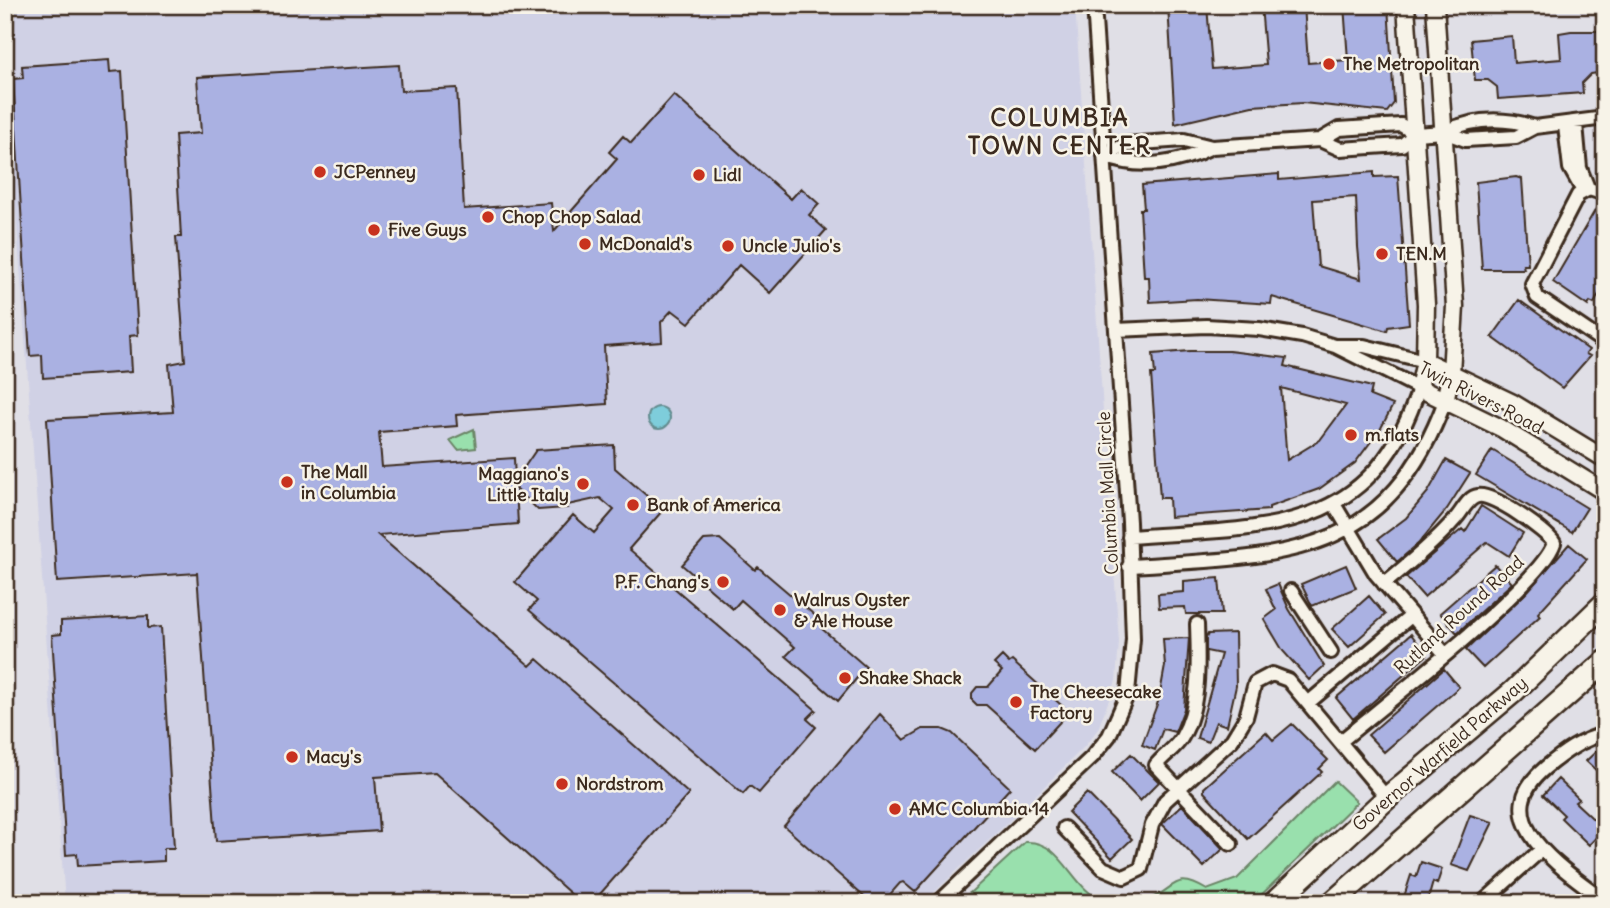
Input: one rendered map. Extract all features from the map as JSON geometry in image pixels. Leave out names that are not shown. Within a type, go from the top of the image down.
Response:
[{"type":"main road","name":"Governor Warfield Parkway","points":[[1274,903],[1387,798],[1513,692],[1605,603]]},
{"type":"main road","points":[[1332,903],[1605,662]]},
{"type":"street","name":"Columbia Mall Circle","points":[[938,903],[1075,774],[1109,736],[1128,693],[1132,668],[1129,537],[1094,5]]},
{"type":"street","points":[[1129,537],[1266,527],[1292,522],[1334,503],[1370,477],[1386,458],[1410,418],[1425,361],[1425,272],[1406,5]]},
{"type":"street","points":[[1129,566],[1271,555],[1316,543],[1349,529],[1373,512],[1410,474],[1424,452],[1446,401],[1451,373],[1455,306],[1435,5]]},
{"type":"street","points":[[1320,140],[1340,149],[1402,145],[1415,134],[1444,132],[1464,122],[1513,119],[1535,127],[1605,118]]},
{"type":"street","points":[[1104,156],[1126,144],[1184,140],[1212,147],[1320,140],[1339,129],[1401,125],[1415,134]]},
{"type":"street","points":[[1566,125],[1561,158],[1586,190],[1605,194]]},
{"type":"street","points":[[1566,125],[1586,190]]},
{"type":"street","points":[[1104,156],[1126,165],[1185,161],[1212,147]]},
{"type":"street","points":[[1586,190],[1578,195],[1532,284],[1537,297],[1605,343]]},
{"type":"street","name":"Twin Rivers Road","points":[[1116,330],[1206,326],[1259,329],[1335,346],[1364,346],[1425,361],[1533,414],[1605,459]]},
{"type":"street","name":"Twin Rivers Road","points":[[1335,346],[1549,455],[1605,492]]},
{"type":"street","name":"Rutland Round Road","points":[[1340,742],[1446,654],[1518,588],[1551,554],[1554,543],[1547,533],[1489,498],[1478,496],[1470,500],[1438,537],[1384,584]]},
{"type":"street","points":[[1334,503],[1384,584],[1446,654]]},
{"type":"street","points":[[1291,591],[1331,652]]},
{"type":"street","points":[[1308,703],[1411,616]]},
{"type":"street","points":[[1197,624],[1196,684],[1188,725],[1182,739],[1156,765],[1231,844]]},
{"type":"street","points":[[1064,828],[1108,872],[1124,877],[1132,875],[1145,864],[1156,813],[1232,740],[1246,717],[1252,690],[1260,678],[1280,675],[1289,680],[1387,798]]},
{"type":"street","points":[[1605,734],[1577,744],[1554,760],[1527,786],[1522,813],[1524,824],[1541,850],[1605,901]]},
{"type":"street","points":[[1482,903],[1541,850]]},
{"type":"shaded area","points":[[5,5],[1075,5],[1119,642],[1116,681],[1098,729],[1085,746],[1025,806],[923,903],[65,903],[10,125],[5,125]]},
{"type":"green space","points":[[474,429],[476,448],[458,450],[450,440]]},
{"type":"green space","points":[[1335,781],[1357,802],[1253,903],[1121,903],[1144,900],[1175,884],[1187,881],[1207,890],[1237,879]]},
{"type":"green space","points":[[1025,842],[1038,843],[1049,849],[1094,896],[1121,903],[959,903]]},
{"type":"water","points":[[659,407],[667,410],[670,418],[667,426],[659,429],[651,426],[648,418],[651,410]]},
{"type":"building","name":"The Metropolitan","points":[[1168,5],[1207,5],[1212,69],[1266,65],[1261,5],[1304,5],[1308,63],[1348,60],[1344,5],[1388,5],[1394,103],[1387,112],[1303,103],[1252,106],[1175,124]]},
{"type":"building","points":[[1602,31],[1605,72],[1591,74],[1582,83],[1583,93],[1498,99],[1497,87],[1488,80],[1475,80],[1471,40],[1512,36],[1514,63],[1561,59],[1559,33]]},
{"type":"building","points":[[109,60],[110,72],[122,71],[138,335],[129,336],[131,372],[43,378],[42,355],[30,356],[13,79],[23,78],[22,66]]},
{"type":"building","points":[[399,65],[401,91],[457,88],[464,209],[551,203],[554,231],[617,159],[609,152],[623,136],[631,143],[674,95],[791,199],[801,188],[819,204],[809,215],[826,230],[770,293],[739,265],[689,323],[672,310],[661,322],[662,342],[604,346],[607,404],[456,415],[457,426],[379,432],[382,467],[514,458],[515,481],[536,450],[614,445],[615,468],[663,510],[629,549],[816,710],[807,719],[816,727],[759,793],[750,786],[743,794],[529,610],[537,601],[515,582],[573,515],[594,533],[614,510],[600,498],[563,506],[566,508],[538,510],[516,488],[518,524],[378,535],[530,666],[537,659],[689,794],[592,903],[581,903],[435,773],[375,777],[379,831],[216,841],[197,573],[57,582],[47,419],[173,412],[169,364],[185,361],[176,237],[181,237],[175,135],[201,133],[197,77]]},
{"type":"building","name":"TEN.M","points":[[1374,172],[1374,177],[1398,176],[1409,324],[1388,327],[1387,331],[1272,297],[1271,304],[1197,299],[1150,302],[1149,277],[1144,277],[1140,209],[1144,209],[1142,185],[1279,174],[1279,180]],"holes":[[[1356,197],[1361,279],[1318,266],[1313,200]]]},
{"type":"building","points":[[1516,177],[1522,179],[1528,265],[1523,265],[1524,269],[1482,269],[1476,182]]},
{"type":"building","points":[[1597,207],[1605,211],[1605,282],[1594,304],[1590,302],[1588,306],[1553,282]]},
{"type":"building","points":[[1519,300],[1589,350],[1586,354],[1590,356],[1562,388],[1492,337]]},
{"type":"building","name":"m.flats","points":[[1229,351],[1287,358],[1285,366],[1372,387],[1370,396],[1393,405],[1381,428],[1355,463],[1319,489],[1269,507],[1269,510],[1170,517],[1169,498],[1160,498],[1151,374],[1155,374],[1153,354]],"holes":[[[1281,388],[1346,405],[1320,440],[1287,460]]]},
{"type":"building","points":[[1492,450],[1587,508],[1572,532],[1476,475]]},
{"type":"building","points":[[1446,460],[1470,473],[1447,509],[1419,543],[1397,562],[1378,539],[1406,518],[1428,492]]},
{"type":"building","points":[[1481,506],[1523,533],[1509,556],[1487,542],[1424,597],[1406,577],[1462,529],[1465,532]]},
{"type":"building","points":[[720,539],[755,570],[758,567],[825,624],[821,628],[866,667],[838,701],[786,656],[795,647],[741,600],[733,609],[682,565],[704,540]]},
{"type":"building","points":[[1569,544],[1587,559],[1538,613],[1540,616],[1483,668],[1466,650],[1527,592]]},
{"type":"building","points":[[1346,565],[1356,588],[1312,606],[1301,584]]},
{"type":"building","points":[[1495,565],[1512,583],[1457,633],[1440,613]]},
{"type":"building","points":[[1219,578],[1222,614],[1186,614],[1185,607],[1159,608],[1158,594],[1184,592],[1184,581]]},
{"type":"building","points":[[1278,584],[1289,609],[1324,666],[1309,680],[1283,651],[1264,619],[1276,610],[1266,589]]},
{"type":"building","points":[[1369,596],[1385,615],[1349,647],[1332,629]]},
{"type":"building","points":[[148,616],[148,628],[161,627],[174,848],[164,848],[164,861],[78,866],[77,854],[66,855],[52,635],[61,634],[61,621]]},
{"type":"building","points":[[1235,633],[1236,686],[1227,726],[1216,722],[1208,742],[1197,738],[1221,654],[1206,651],[1206,638],[1208,634]]},
{"type":"building","points":[[1411,634],[1427,655],[1353,719],[1336,698]]},
{"type":"building","points":[[1189,638],[1184,709],[1175,732],[1163,729],[1155,750],[1142,745],[1159,699],[1165,666],[1163,639]]},
{"type":"building","name":"The Cheesecake Factory","points":[[1002,656],[1009,663],[1012,661],[1069,712],[1035,749],[986,705],[977,705],[972,700],[972,693],[977,687],[988,687],[1002,671],[994,664]]},
{"type":"building","points":[[1444,669],[1459,687],[1384,752],[1368,735]]},
{"type":"building","name":"AMC Columbia 14","points":[[880,714],[904,740],[923,729],[942,729],[952,733],[1010,788],[915,892],[903,882],[886,899],[883,897],[878,903],[871,903],[784,826]]},
{"type":"building","points":[[1292,724],[1328,760],[1319,769],[1322,772],[1248,839],[1204,792],[1204,788],[1266,732],[1273,740]]},
{"type":"building","points":[[1605,743],[1605,765],[1598,772],[1586,761]]},
{"type":"building","points":[[1131,754],[1159,782],[1140,801],[1112,772]]},
{"type":"building","points":[[1558,779],[1579,799],[1575,802],[1604,829],[1589,845],[1561,818],[1564,815],[1543,795]]},
{"type":"building","points":[[1087,793],[1132,839],[1112,858],[1068,812]]},
{"type":"building","points":[[1182,805],[1223,849],[1204,867],[1162,824]]},
{"type":"building","points":[[1470,815],[1493,822],[1469,871],[1451,865]]},
{"type":"building","points":[[1421,862],[1442,869],[1437,884],[1433,882],[1427,903],[1402,903],[1411,875],[1416,877]]},
{"type":"place","name":"The Metropolitan","points":[[1329,64]]},
{"type":"place","name":"JCPenney","points":[[320,172]]},
{"type":"place","name":"Lidl","points":[[699,175]]},
{"type":"place","name":"Chop Chop Salad","points":[[488,217]]},
{"type":"place","name":"Five Guys","points":[[374,230]]},
{"type":"place","name":"McDonald's","points":[[585,244]]},
{"type":"place","name":"Uncle Julio's","points":[[728,246]]},
{"type":"place","name":"TEN.M","points":[[1382,254]]},
{"type":"place","name":"m.flats","points":[[1351,435]]},
{"type":"place","name":"The Mall in Columbia","points":[[287,482]]},
{"type":"place","name":"Maggiano's Little Italy","points":[[583,484]]},
{"type":"place","name":"Bank of America","points":[[633,505]]},
{"type":"place","name":"P.F. Chang's","points":[[723,582]]},
{"type":"place","name":"Walrus Oyster & Ale House","points":[[780,610]]},
{"type":"place","name":"Shake Shack","points":[[845,678]]},
{"type":"place","name":"The Cheesecake Factory","points":[[1016,702]]},
{"type":"place","name":"Macy's","points":[[292,757]]},
{"type":"place","name":"Nordstrom","points":[[562,784]]},
{"type":"place","name":"AMC Columbia 14","points":[[895,809]]},
{"type":"district","name":"COLUMBIA TOWN CENTER","points":[[1060,132]]}]
